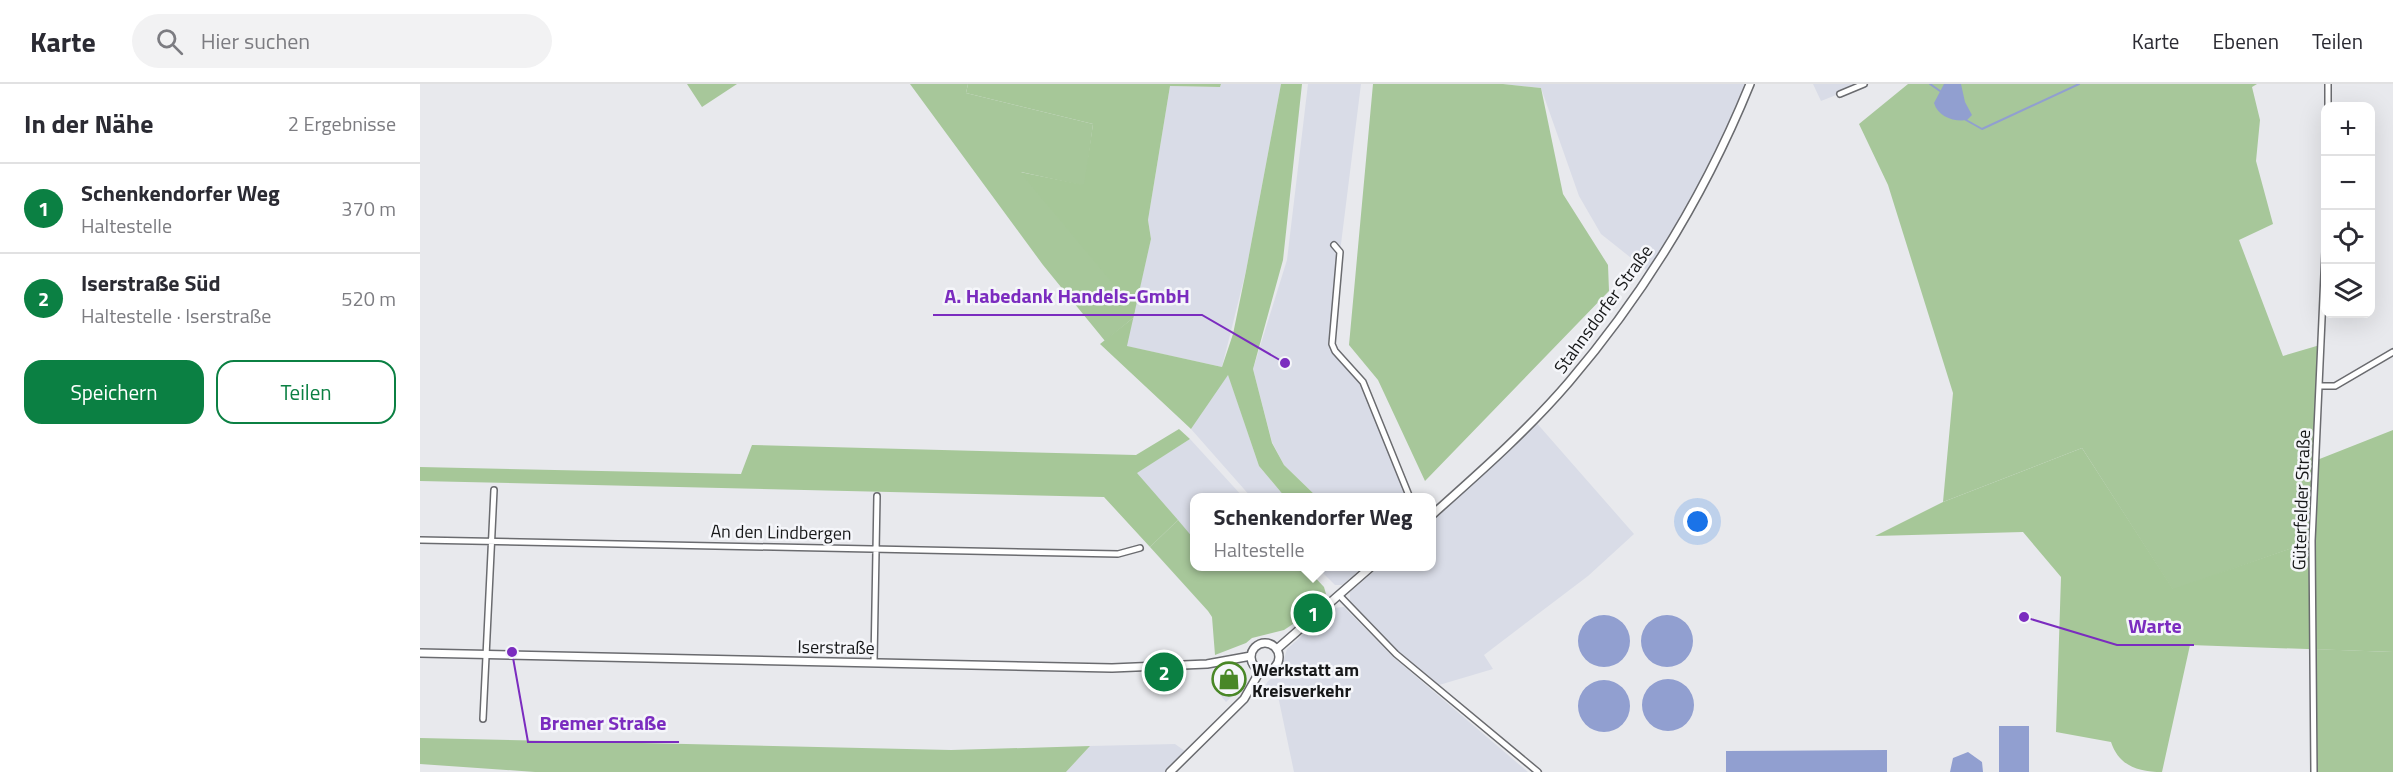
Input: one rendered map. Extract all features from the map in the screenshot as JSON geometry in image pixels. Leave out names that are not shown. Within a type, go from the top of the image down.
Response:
[{"type":"street","name":"Stahnsdorfer Straße","points":[[1436,510],[1534,420],[1568,383],[1627,308],[1699,193],[1750,84]]},
{"type":"street","points":[[1840,94],[1864,84]]},
{"type":"street","points":[[2328,84],[2328,102]]},
{"type":"street","points":[[1334,245],[1340,252],[1332,344],[1335,351],[1363,382],[1408,493]]},
{"type":"street","name":"Güterfelder Straße","points":[[2314,772],[2312,541],[2324,264]]},
{"type":"street","points":[[2319,386],[2335,386],[2393,352]]},
{"type":"street","points":[[483,719],[494,490]]},
{"type":"street","points":[[874,662],[877,496]]},
{"type":"street","name":"An den Lindbergen","points":[[420,540],[1118,554],[1140,548]]},
{"type":"street","points":[[1277,649],[1367,571]]},
{"type":"street","points":[[1339,595],[1396,654],[1538,772]]},
{"type":"street","points":[[1261,643],[1270,644],[1277,649],[1279,661],[1275,668],[1260,671],[1253,665],[1251,656],[1254,648],[1261,643]]},
{"type":"street","name":"Iserstraße","points":[[420,653],[1112,668],[1207,664],[1251,656]]},
{"type":"street","points":[[1170,772],[1244,699],[1260,671]]},
{"type":"shaded area","points":[[1221,84],[1281,84],[1246,271],[1222,367],[1126,346],[1151,239],[1148,220],[1170,86],[1220,87]]},
{"type":"shaded area","points":[[1308,84],[1361,84],[1340,252],[1332,344],[1363,382],[1391,451],[1405,493],[1313,493],[1284,465],[1272,442],[1253,369],[1287,260]]},
{"type":"shaded area","points":[[1503,84],[1746,84],[1711,162],[1710,172],[1650,273],[1601,234],[1579,196],[1541,88]]},
{"type":"shaded area","points":[[1813,84],[1864,84],[1821,101]]},
{"type":"shaded area","points":[[1228,374],[1259,466],[1282,493],[1247,493],[1191,429]]},
{"type":"shaded area","points":[[1534,420],[1634,534],[1588,576],[1484,655],[1493,669],[1439,685],[1397,650],[1350,601],[1350,592],[1374,571],[1436,571],[1436,516]]},
{"type":"shaded area","points":[[1190,439],[1239,493],[1190,493],[1190,534],[1136,473]]},
{"type":"shaded area","points":[[1321,571],[1358,571],[1342,585],[1335,585]]},
{"type":"shaded area","points":[[1344,607],[1393,657],[1528,772],[1294,772],[1278,696],[1262,691],[1268,681],[1280,672],[1287,649],[1333,608]]},
{"type":"shaded area","points":[[1242,670],[1245,684],[1226,702],[1217,691],[1216,673]]},
{"type":"shaded area","points":[[1175,744],[1185,751],[1166,772],[1066,772],[1090,746]]},
{"type":"green space","points":[[687,84],[737,84],[702,107]]},
{"type":"green space","points":[[910,84],[968,84],[966,93],[1093,124],[1085,186],[1021,172],[1135,309],[1133,318],[1105,341],[1043,265]]},
{"type":"green space","points":[[968,84],[1221,84],[1220,87],[1170,86],[1148,220],[1151,239],[1127,346],[1222,367],[1233,334],[1281,84],[1302,84],[1283,260],[1253,369],[1272,443],[1284,465],[1313,493],[1282,493],[1259,466],[1228,375],[1191,429],[1100,344],[1133,318],[1134,309],[1020,172],[1084,185],[1093,124],[966,93]]},
{"type":"green space","points":[[1373,84],[1503,84],[1541,88],[1563,194],[1608,265],[1609,291],[1425,481],[1378,380],[1349,345]]},
{"type":"green space","points":[[1908,84],[2257,84],[2252,87],[2260,120],[2256,161],[2273,224],[2239,240],[2283,356],[2320,345],[2312,541],[2173,590],[2082,448],[1943,502],[1953,393],[1888,185],[1859,124]]},
{"type":"green space","points":[[1179,429],[1190,439],[1137,473],[1178,520],[1150,547],[1104,497],[420,481],[420,467],[741,474],[752,445],[1136,455]]},
{"type":"green space","points":[[2393,430],[2393,652],[2190,645],[2162,772],[2145,771],[2130,766],[2119,757],[2111,742],[2056,732],[2061,577],[2023,532],[1875,536],[1943,502],[2082,448],[2173,589],[2312,541],[2317,460]]},
{"type":"green space","points":[[1178,520],[1190,534],[1190,571],[1309,571],[1324,587],[1326,594],[1302,618],[1284,630],[1252,638],[1246,643],[1215,655],[1212,617],[1150,547]]},
{"type":"green space","points":[[2313,649],[2393,652],[2393,772],[2315,772]]},
{"type":"green space","points":[[420,738],[951,750],[1090,746],[1066,772],[535,772],[420,764]]},
{"type":"water","points":[[1944,84],[1961,84],[1965,102],[1972,115],[1967,120],[1947,118],[1936,108],[1934,103]]},
{"type":"water","points":[[1599,615],[1609,615],[1623,622],[1630,641],[1623,660],[1609,667],[1599,667],[1589,663],[1582,656],[1578,646],[1578,636],[1582,626],[1589,619]]},
{"type":"water","points":[[1662,615],[1672,615],[1686,622],[1693,641],[1686,660],[1672,667],[1662,667],[1652,663],[1645,656],[1641,646],[1641,636],[1645,626],[1652,619]]},
{"type":"water","points":[[1663,679],[1673,679],[1687,686],[1694,705],[1687,724],[1673,731],[1663,731],[1653,727],[1646,720],[1642,710],[1642,700],[1646,690],[1653,683]]},
{"type":"water","points":[[1599,680],[1609,680],[1623,687],[1630,706],[1623,725],[1609,732],[1599,732],[1589,728],[1582,721],[1578,711],[1578,701],[1582,691],[1589,684]]},
{"type":"water","points":[[1999,726],[2029,726],[2029,772],[1999,772]]},
{"type":"water","points":[[1887,750],[1887,772],[1726,772],[1726,751]]},
{"type":"water","points":[[1968,752],[1982,762],[1983,772],[1950,772],[1953,758]]},
{"type":"waterway","points":[[1930,84],[1940,91]]},
{"type":"waterway","points":[[1966,120],[1982,129],[2079,84]]},
{"type":"place","name":"A. Habedank Handels-GmbH","points":[[1285,363]]},
{"type":"place","name":"Schenkendorfer Weg","points":[[1313,613]]},
{"type":"place","name":"Warte","points":[[2024,617]]},
{"type":"place","name":"Bremer Straße","points":[[512,652]]},
{"type":"place","name":"Iserstraße Süd","points":[[1164,672]]},
{"type":"place","name":"Werkstatt am Kreisverkehr","points":[[1229,679]]}]
